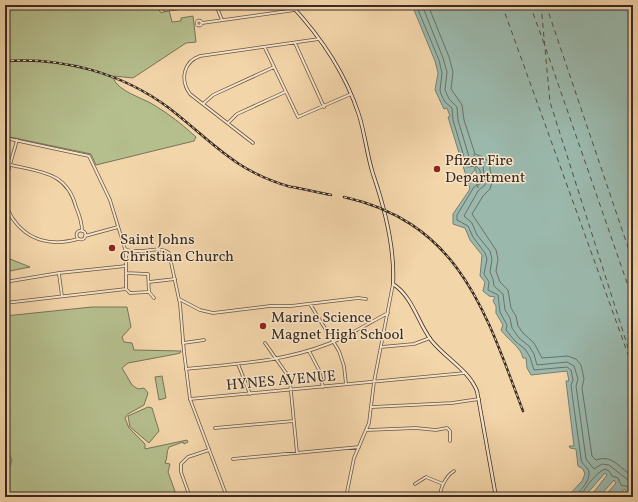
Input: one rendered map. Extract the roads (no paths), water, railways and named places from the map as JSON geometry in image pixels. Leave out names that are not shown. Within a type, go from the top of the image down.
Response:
[{"type":"main road","points":[[291,5],[321,39],[336,61],[359,114],[373,173],[383,203],[393,264],[394,284],[405,294],[430,338],[474,384],[479,399],[496,497]]},
{"type":"street","points":[[5,8],[21,5]]},
{"type":"street","points":[[162,5],[166,10],[190,7]]},
{"type":"street","points":[[216,5],[222,20]]},
{"type":"street","points":[[202,23],[295,10]]},
{"type":"street","points":[[253,143],[196,99],[186,88],[184,75],[191,61],[200,56],[321,39]]},
{"type":"street","points":[[295,43],[324,107]]},
{"type":"street","points":[[265,47],[298,117],[351,94]]},
{"type":"street","points":[[203,104],[213,94],[274,68]]},
{"type":"street","points":[[228,123],[237,114],[285,92]]},
{"type":"street","points":[[5,138],[85,154],[91,157],[110,200],[126,250],[126,290]]},
{"type":"street","points":[[17,140],[10,165],[5,194],[8,210],[17,224],[29,235],[41,240],[55,243],[78,239],[83,240],[85,236],[118,227]]},
{"type":"street","points":[[10,165],[51,175],[66,184],[74,197],[82,231],[85,236]]},
{"type":"street","points":[[72,240],[76,236],[77,232],[82,231]]},
{"type":"street","points":[[126,250],[167,251],[170,256],[179,298],[190,399],[226,497]]},
{"type":"street","points":[[5,282],[126,266]]},
{"type":"street","points":[[126,273],[148,274],[149,292],[154,298]]},
{"type":"street","points":[[59,274],[62,296]]},
{"type":"street","points":[[149,282],[175,279]]},
{"type":"street","points":[[346,497],[351,466],[367,430],[372,407],[374,382],[394,284]]},
{"type":"street","points":[[5,303],[126,290],[130,293],[149,292]]},
{"type":"street","points":[[179,298],[200,310],[211,313],[358,298],[366,299]]},
{"type":"street","points":[[310,304],[334,342],[342,358],[346,384]]},
{"type":"street","points":[[186,369],[276,359],[309,351],[334,342],[388,313]]},
{"type":"street","points":[[381,347],[414,344],[430,338]]},
{"type":"street","points":[[183,343],[204,340]]},
{"type":"street","points":[[265,343],[289,377],[297,453]]},
{"type":"street","points":[[309,351],[319,370],[323,387]]},
{"type":"street","points":[[238,364],[250,394]]},
{"type":"street","name":"HYNES AVENUE","points":[[190,399],[465,373]]},
{"type":"street","points":[[372,407],[452,403],[479,399]]},
{"type":"street","points":[[215,428],[294,421]]},
{"type":"street","points":[[367,430],[416,428],[436,430],[447,428],[450,431],[450,441]]},
{"type":"street","points":[[233,459],[359,447]]},
{"type":"street","points":[[190,497],[181,472],[181,464],[188,458],[209,450]]},
{"type":"street","points":[[440,497],[443,484],[454,471]]},
{"type":"street","points":[[415,484],[426,477],[443,484]]},
{"type":"water","points":[[412,5],[633,5],[633,497],[621,497],[626,492],[625,489],[616,497],[604,497],[616,483],[614,480],[599,497],[590,497],[607,475],[605,473],[584,497],[567,497],[582,481],[585,474],[583,469],[578,466],[576,449],[570,448],[569,446],[574,446],[566,381],[569,381],[567,371],[531,375],[527,368],[526,358],[523,358],[520,350],[501,330],[503,325],[496,313],[496,306],[493,301],[495,297],[489,296],[483,291],[485,282],[480,276],[482,255],[470,240],[465,228],[453,224],[453,214],[470,189],[468,183],[474,177],[478,188],[474,154],[475,170],[467,179],[448,117],[450,116],[447,108],[444,109],[435,90],[438,73],[435,61]]},
{"type":"waterway","points":[[5,444],[12,460],[6,480],[10,497]]},
{"type":"railway","points":[[5,61],[27,60],[70,65],[91,70],[132,85],[169,108],[212,144],[239,164],[254,173],[291,187]]},
{"type":"railway","points":[[293,187],[331,195]]},
{"type":"railway","points":[[344,197],[384,210],[416,228],[442,251],[464,277],[496,340],[523,411]]},
{"type":"place","name":"Pfizer Fire Department","points":[[437,169]]},
{"type":"place","name":"Saint Johns Christian Church","points":[[112,248]]},
{"type":"place","name":"Marine Science Magnet High School","points":[[263,326]]}]
